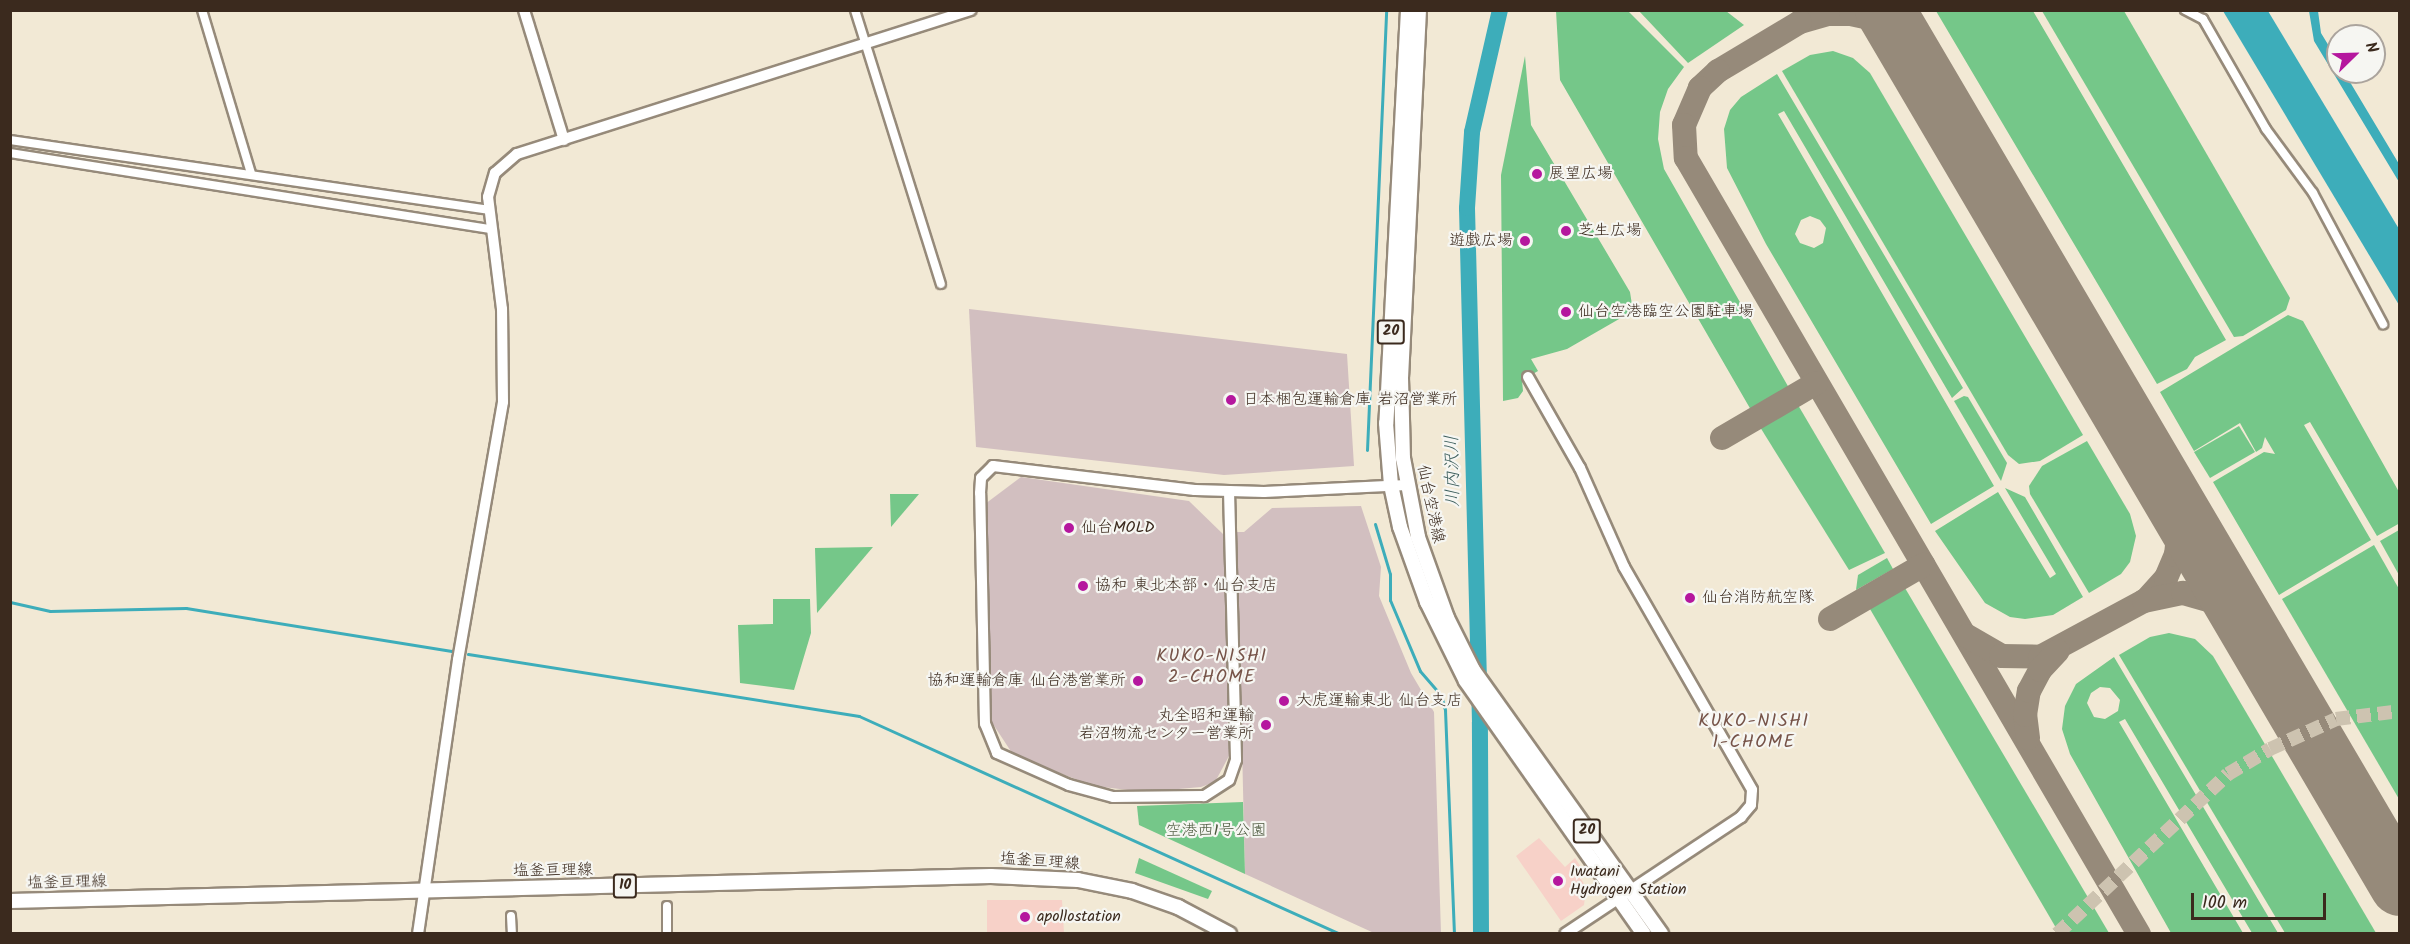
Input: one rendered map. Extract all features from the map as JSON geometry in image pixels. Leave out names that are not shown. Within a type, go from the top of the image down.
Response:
[{"type":"main road","name":"仙台空港線","points":[[1408,10],[1387,372],[1391,485],[1400,527],[1445,644],[1511,750],[1624,892],[1661,933]]},
{"type":"main road","name":"仙台空港線","points":[[1419,10],[1401,378],[1407,485],[1418,537],[1447,618],[1473,669],[1624,892],[1644,933]]},
{"type":"main road","name":"塩釜亘理線","points":[[10,901],[984,876],[1048,878],[1132,891],[1178,907],[1229,933]]},
{"type":"street","points":[[202,10],[251,173]]},
{"type":"street","points":[[524,10],[564,140]]},
{"type":"street","points":[[855,10],[941,284]]},
{"type":"street","points":[[418,933],[458,660],[503,402],[502,309],[489,210],[489,185],[502,164],[517,154],[971,10]]},
{"type":"street","points":[[2185,10],[2203,19],[2266,129],[2313,193],[2383,324]]},
{"type":"street","points":[[10,140],[108,157],[155,159],[489,210]]},
{"type":"street","points":[[10,153],[492,229]]},
{"type":"street","points":[[1528,377],[1580,468],[1624,567],[1752,790],[1751,805],[1741,818],[1624,892],[1565,933]]},
{"type":"street","points":[[1229,492],[1236,760],[1229,780],[1204,796],[1113,797],[1069,785],[997,753],[985,724],[980,493],[981,478],[987,470],[999,464],[1229,492],[1407,485]]},
{"type":"street","points":[[667,906],[667,933]]},
{"type":"street","points":[[511,916],[512,933]]},
{"type":"shaded area","points":[[969,309],[1347,354],[1354,466],[1224,475],[976,447]]},
{"type":"shaded area","points":[[1021,477],[1189,501],[1225,536],[1229,756],[1215,782],[1201,787],[1145,792],[1094,786],[1014,756],[991,721],[985,504]]},
{"type":"shaded area","points":[[1361,506],[1381,567],[1379,596],[1411,673],[1434,712],[1441,933],[1374,933],[1245,874],[1237,532],[1244,532],[1272,508]]},
{"type":"shaded area","name":"Iwatani Hydrogen Station","points":[[1539,838],[1565,867],[1575,858],[1583,870],[1578,874],[1586,887],[1584,905],[1561,921],[1516,856]]},
{"type":"shaded area","name":"apollostation","points":[[987,900],[1062,900],[1064,933],[987,933]]},
{"type":"green space","points":[[1556,11],[1628,11],[1684,67],[1668,89],[1660,112],[1658,139],[1664,169],[1789,388],[1751,410],[1560,80]]},
{"type":"green space","points":[[1639,11],[1726,11],[1744,25],[1688,63]]},
{"type":"green space","points":[[1936,11],[2033,11],[2226,340],[2195,357],[2187,369],[2157,384]]},
{"type":"green space","points":[[2042,11],[2124,11],[2290,298],[2286,310],[2243,336],[2234,337]]},
{"type":"green space","points":[[1833,51],[1853,58],[1870,73],[2083,435],[2040,461],[2019,464],[2008,455],[1782,71],[1810,55]]},
{"type":"green space","points":[[1525,56],[1531,125],[1630,292],[1633,311],[1567,349],[1531,359],[1538,371],[1522,380],[1523,391],[1518,398],[1503,401],[1501,175]]},
{"type":"green space","points":[[1777,74],[1963,388],[1952,398],[1784,111],[1778,114],[1994,486],[1931,524],[1766,244],[1727,168],[1724,129],[1730,110],[1741,97]],"holes":[[[1810,216],[1820,220],[1826,228],[1823,243],[1814,248],[1800,243],[1795,234],[1801,220]]]},
{"type":"green space","points":[[2288,315],[2303,321],[2399,492],[2400,523],[2377,536],[2310,422],[2304,425],[2371,540],[2279,595],[2213,482],[2264,452],[2275,454],[2265,437],[2262,448],[2256,452],[2240,423],[2194,451],[2160,392]]},
{"type":"green space","points":[[1964,396],[1968,397],[2007,463],[2001,481],[1954,401]]},
{"type":"green space","points":[[1798,405],[1885,553],[1849,570],[1760,427]]},
{"type":"green space","points":[[2239,426],[2255,452],[2210,478],[2194,452]]},
{"type":"green space","points":[[2087,441],[2130,514],[2136,536],[2130,562],[2121,574],[2089,593],[2030,494],[2029,486],[2042,466]]},
{"type":"green space","points":[[2005,488],[2025,497],[2083,597],[2053,615],[2025,619],[2010,617],[1985,603],[1935,531],[1998,492],[2050,578],[2056,574]]},
{"type":"green space","points":[[890,494],[919,494],[891,527]]},
{"type":"green space","points":[[2399,530],[2399,575],[2380,541]]},
{"type":"green space","points":[[2374,545],[2399,589],[2399,799],[2282,599]]},
{"type":"green space","points":[[873,547],[817,613],[815,548]]},
{"type":"green space","points":[[1887,558],[1893,569],[1856,590],[1858,575]]},
{"type":"green space","points":[[1905,588],[2109,933],[2059,933],[1870,609]]},
{"type":"green space","points":[[773,599],[810,599],[811,633],[794,690],[740,683],[738,625],[773,624]]},
{"type":"green space","points":[[2169,633],[2195,639],[2213,656],[2376,933],[2285,933],[2119,655],[2150,637]]},
{"type":"green space","points":[[2114,657],[2278,933],[2252,933],[2125,719],[2119,722],[2243,933],[2171,933],[2070,754],[2062,729],[2065,706],[2076,684]],"holes":[[[2100,687],[2110,688],[2120,700],[2118,711],[2105,719],[2094,717],[2087,703],[2091,693]]]},
{"type":"green space","name":"空港西1号公園","points":[[1243,802],[1245,874],[1139,825],[1137,806]]},
{"type":"green space","points":[[1139,858],[1212,891],[1208,899],[1135,873]]},
{"type":"water","points":[[2223,11],[2268,11],[2399,229],[2399,305]]},
{"type":"water","points":[[2309,11],[2318,11],[2321,33],[2326,41],[2326,61],[2314,41]]},
{"type":"water","points":[[2340,84],[2351,84],[2399,164],[2399,182]]},
{"type":"waterway","points":[[1367,450],[1386,10]]},
{"type":"waterway","name":"川内沢川","points":[[1481,934],[1480,722],[1467,208],[1472,132],[1500,10]]},
{"type":"waterway","points":[[1375,524],[1390,574],[1390,600],[1420,671],[1441,695],[1445,710],[1454,934]]},
{"type":"waterway","points":[[10,602],[50,611],[186,608],[452,651]]},
{"type":"waterway","points":[[468,654],[859,716],[1340,934]]},
{"type":"taxiway","points":[[1899,34],[1874,19],[1851,14],[1828,14],[1800,22],[1718,71],[1700,88],[1684,125],[1686,158],[2139,934]]},
{"type":"taxiway","points":[[1722,438],[1816,383]]},
{"type":"taxiway","points":[[2146,600],[2166,578],[2176,555],[2179,524],[2172,500]]},
{"type":"taxiway","points":[[1830,619],[1923,565]]},
{"type":"taxiway","points":[[1967,636],[2001,656],[2040,657],[2144,601],[2183,593],[2222,604],[2250,632]]},
{"type":"taxiway","points":[[2028,738],[2025,715],[2029,691],[2040,670],[2058,651]]},
{"type":"runway","points":[[1885,10],[2400,886]]},
{"type":"tunnel","points":[[2057,934],[2228,774],[2270,749],[2336,719],[2400,711]]},
{"type":"place","name":"展望広場","points":[[1537,174]]},
{"type":"place","name":"芝生広場","points":[[1566,231]]},
{"type":"place","name":"遊戯広場","points":[[1525,241]]},
{"type":"place","name":"仙台空港臨空公園駐車場","points":[[1566,312]]},
{"type":"place","name":"日本梱包運輸倉庫 岩沼営業所","points":[[1231,400]]},
{"type":"place","name":"仙台MOLD","points":[[1069,528]]},
{"type":"place","name":"協和 東北本部・仙台支店","points":[[1083,586]]},
{"type":"place","name":"仙台消防航空隊","points":[[1690,598]]},
{"type":"place","name":"協和運輸倉庫 仙台港営業所","points":[[1138,681]]},
{"type":"place","name":"大虎運輸東北 仙台支店","points":[[1284,701]]},
{"type":"place","name":"丸全昭和運輸 岩沼物流センター営業所","points":[[1266,725]]},
{"type":"place","name":"Iwatani Hydrogen Station","points":[[1558,881]]},
{"type":"place","name":"apollostation","points":[[1025,917]]},
{"type":"district","name":"KUKO-NISHI 2-CHOME","points":[[1212,668]]},
{"type":"district","name":"KUKO-NISHI 1-CHOME","points":[[1754,733]]}]
